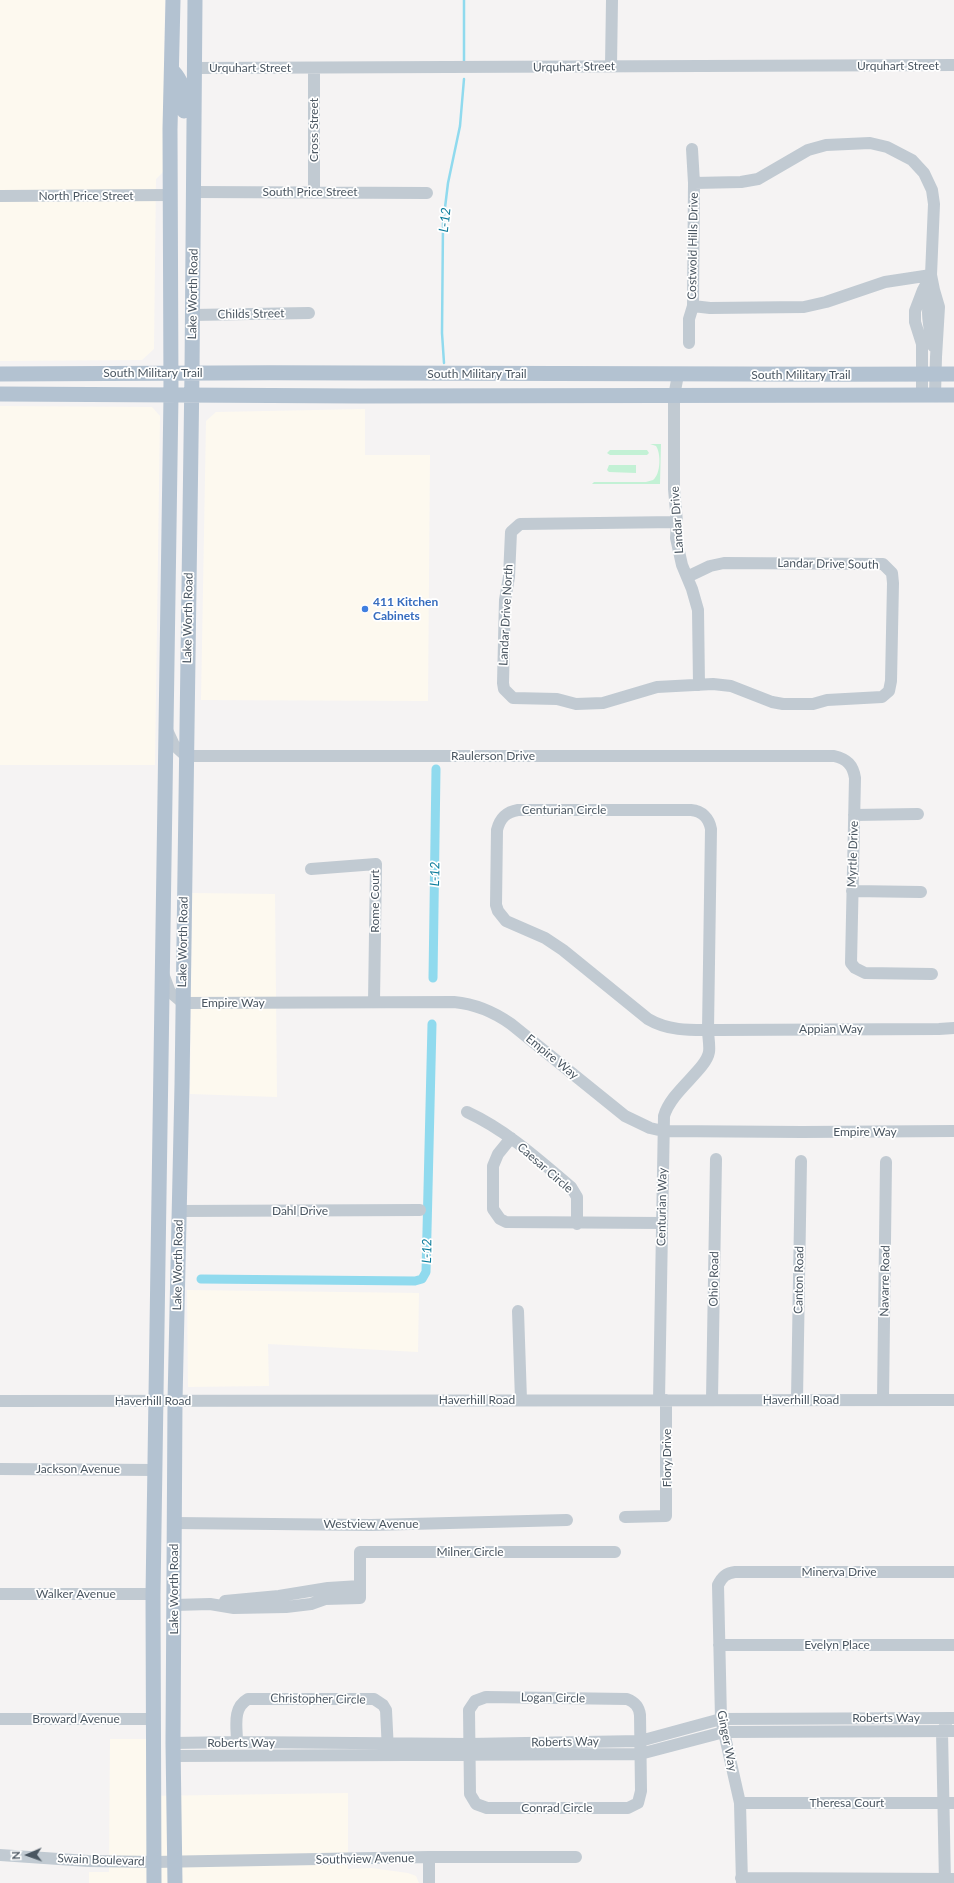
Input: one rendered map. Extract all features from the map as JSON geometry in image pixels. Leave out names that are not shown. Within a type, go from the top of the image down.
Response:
[{"type":"main road","name":"Lake Worth Road","points":[[154,1883],[152,1719],[153,1594],[171,395],[172,0]]},
{"type":"main road","points":[[181,0],[181,31],[185,38],[194,44]]},
{"type":"main road","name":"Lake Worth Road","points":[[175,1883],[173,1750],[175,1401],[183,1003],[192,372],[195,0]]},
{"type":"main road","points":[[172,70],[180,78],[183,86],[185,152],[187,166],[194,173]]},
{"type":"main road","name":"South Military Trail","points":[[0,374],[171,372],[678,375],[954,374]]},
{"type":"main road","name":"South Military Trail","points":[[0,394],[674,396],[954,395]]},
{"type":"main road","points":[[153,1594],[165,1612],[174,1637]]},
{"type":"street","points":[[611,66],[612,0]]},
{"type":"street","name":"Urquhart Street","points":[[194,68],[954,66]]},
{"type":"street","name":"Cross Street","points":[[314,68],[314,192]]},
{"type":"street","points":[[694,183],[740,182],[758,179],[808,150],[826,145],[870,143],[887,147],[912,160],[924,173],[932,190],[934,204],[931,275],[924,302],[936,357]]},
{"type":"street","name":"Costwold Hills Drive","points":[[689,343],[690,319],[693,306],[694,183],[692,149]]},
{"type":"street","name":"South Price Street","points":[[194,192],[427,193]]},
{"type":"street","name":"North Price Street","points":[[0,196],[171,195]]},
{"type":"street","points":[[929,374],[936,357],[939,307],[931,275]]},
{"type":"street","points":[[693,306],[710,308],[804,307],[826,302],[885,282],[931,275]]},
{"type":"street","points":[[929,395],[929,374],[915,322],[915,311],[934,290]]},
{"type":"street","name":"Childs Street","points":[[192,315],[310,313]]},
{"type":"street","name":"Landar Drive","points":[[678,375],[674,396],[674,489],[677,522],[676,538],[678,552],[698,610],[699,685]]},
{"type":"street","name":"Landar Drive North","points":[[677,522],[520,524],[515,527],[511,532],[509,577],[505,594],[503,684],[504,689],[513,698],[557,699],[576,704],[603,703],[657,687],[699,685]]},
{"type":"street","name":"Landar Drive South","points":[[687,578],[717,564],[878,563],[888,568],[892,573],[891,681],[889,691],[882,697],[827,700],[813,704],[783,704],[772,702],[731,686],[699,685]]},
{"type":"street","points":[[166,729],[174,745],[186,756]]},
{"type":"street","name":"Raulerson Drive","points":[[186,756],[834,756]]},
{"type":"street","name":"Myrtle Drive","points":[[834,756],[847,761],[854,771],[851,963],[854,968],[866,973],[932,974]]},
{"type":"street","name":"Centurian Circle","points":[[518,810],[690,810],[702,813],[707,818],[711,829],[708,1030],[673,1029],[654,1022],[563,950],[545,938],[506,921],[502,917],[496,906],[497,830],[502,818],[506,814],[518,810]]},
{"type":"street","points":[[854,814],[918,814]]},
{"type":"street","name":"Rome Court","points":[[311,869],[376,864],[374,1002]]},
{"type":"street","points":[[852,891],[921,892]]},
{"type":"street","points":[[162,971],[170,992],[183,1003]]},
{"type":"street","name":"Empire Way","points":[[183,1003],[454,1002],[474,1006],[488,1010],[512,1024],[625,1116],[637,1123],[663,1131],[954,1131]]},
{"type":"street","name":"Appian Way","points":[[708,1030],[954,1028]]},
{"type":"street","name":"Centurian Way","points":[[662,1400],[662,1223],[664,1116],[669,1104],[708,1057],[708,1030]]},
{"type":"street","name":"Caesar Circle","points":[[467,1112],[482,1119],[511,1138],[571,1187],[577,1197],[577,1224]]},
{"type":"street","name":"Caesar Circle","points":[[511,1138],[498,1154],[493,1166],[492,1202],[496,1214],[506,1222],[513,1224],[662,1223]]},
{"type":"street","name":"Ohio Road","points":[[712,1399],[716,1159]]},
{"type":"street","name":"Canton Road","points":[[797,1399],[801,1161]]},
{"type":"street","name":"Navarre Road","points":[[883,1400],[886,1162]]},
{"type":"street","name":"Dahl Drive","points":[[179,1211],[420,1210]]},
{"type":"street","points":[[518,1311],[521,1400]]},
{"type":"street","name":"Haverhill Road","points":[[0,1401],[712,1399],[954,1400]]},
{"type":"street","name":"Flory Drive","points":[[625,1517],[666,1516],[662,1400]]},
{"type":"street","name":"Jackson Avenue","points":[[0,1469],[156,1470]]},
{"type":"street","name":"Westview Avenue","points":[[174,1523],[372,1525],[567,1520]]},
{"type":"street","name":"Milner Circle","points":[[174,1605],[210,1604],[234,1608],[286,1607],[311,1604],[325,1599],[360,1592],[360,1552],[614,1552]]},
{"type":"street","name":"Minerva Drive","points":[[724,1575],[735,1572],[954,1572]]},
{"type":"street","name":"Ginger Way","points":[[724,1575],[718,1585],[721,1719],[740,1803],[741,1880]]},
{"type":"street","name":"Walker Avenue","points":[[0,1594],[153,1594]]},
{"type":"street","name":"Evelyn Place","points":[[719,1645],[954,1645]]},
{"type":"street","name":"Logan Circle","points":[[469,1749],[469,1710],[475,1701],[486,1697],[627,1699],[632,1701],[639,1710],[640,1741]]},
{"type":"street","name":"Christopher Circle","points":[[237,1742],[237,1711],[243,1702],[254,1698],[374,1699],[383,1705],[386,1710],[388,1756]]},
{"type":"street","name":"Broward Avenue","points":[[0,1719],[152,1719]]},
{"type":"street","name":"Roberts Way","points":[[173,1750],[388,1756],[469,1749],[640,1741],[721,1719],[951,1725]]},
{"type":"street","points":[[741,1880],[948,1881],[951,1725]]},
{"type":"street","name":"Roberts Way","points":[[173,1750],[237,1742],[388,1743],[469,1749],[640,1754],[724,1732],[951,1725]]},
{"type":"street","name":"Conrad Circle","points":[[469,1749],[470,1794],[476,1804],[481,1807],[628,1808],[633,1806],[640,1798],[640,1741]]},
{"type":"street","name":"Theresa Court","points":[[740,1803],[949,1803]]},
{"type":"street","name":"Swain Boulevard","points":[[0,1855],[88,1861],[154,1862]]},
{"type":"street","name":"Southview Avenue","points":[[154,1862],[576,1857]]},
{"type":"street","points":[[429,1858],[429,1883]]},
{"type":"shaded area","points":[[0,0],[165,0],[163,172],[156,179],[154,349],[142,360],[0,361]]},
{"type":"shaded area","points":[[0,406],[152,407],[160,416],[155,765],[0,765]]},
{"type":"shaded area","points":[[365,409],[365,455],[430,455],[428,701],[201,700],[206,421],[216,412]]},
{"type":"shaded area","points":[[192,893],[275,894],[277,1097],[190,1094]]},
{"type":"shaded area","points":[[187,1290],[419,1293],[418,1352],[268,1344],[269,1386],[188,1387]]},
{"type":"shaded area","points":[[110,1739],[146,1739],[146,1796],[348,1793],[348,1869],[371,1868],[408,1873],[416,1876],[419,1883],[89,1883],[89,1872],[109,1872]]},
{"type":"green space","points":[[650,444],[661,444],[660,484],[592,484],[594,482],[646,482],[653,480],[658,473],[659,453],[656,446]]},
{"type":"green space","points":[[610,450],[647,450],[649,453],[647,455],[610,455],[607,453]]},
{"type":"green space","points":[[609,465],[636,465],[636,473],[609,472],[607,470]]},
{"type":"waterway","name":"L-12","points":[[464,0],[464,61]]},
{"type":"waterway","name":"L-12","points":[[444,363],[442,333],[443,224],[448,183],[460,126],[464,79]]},
{"type":"waterway","name":"L-12","points":[[433,978],[436,769]]},
{"type":"waterway","name":"L-12","points":[[201,1279],[415,1281],[422,1279],[426,1272],[432,1024]]},
{"type":"place","name":"411 Kitchen Cabinets","points":[[365,609]]}]
